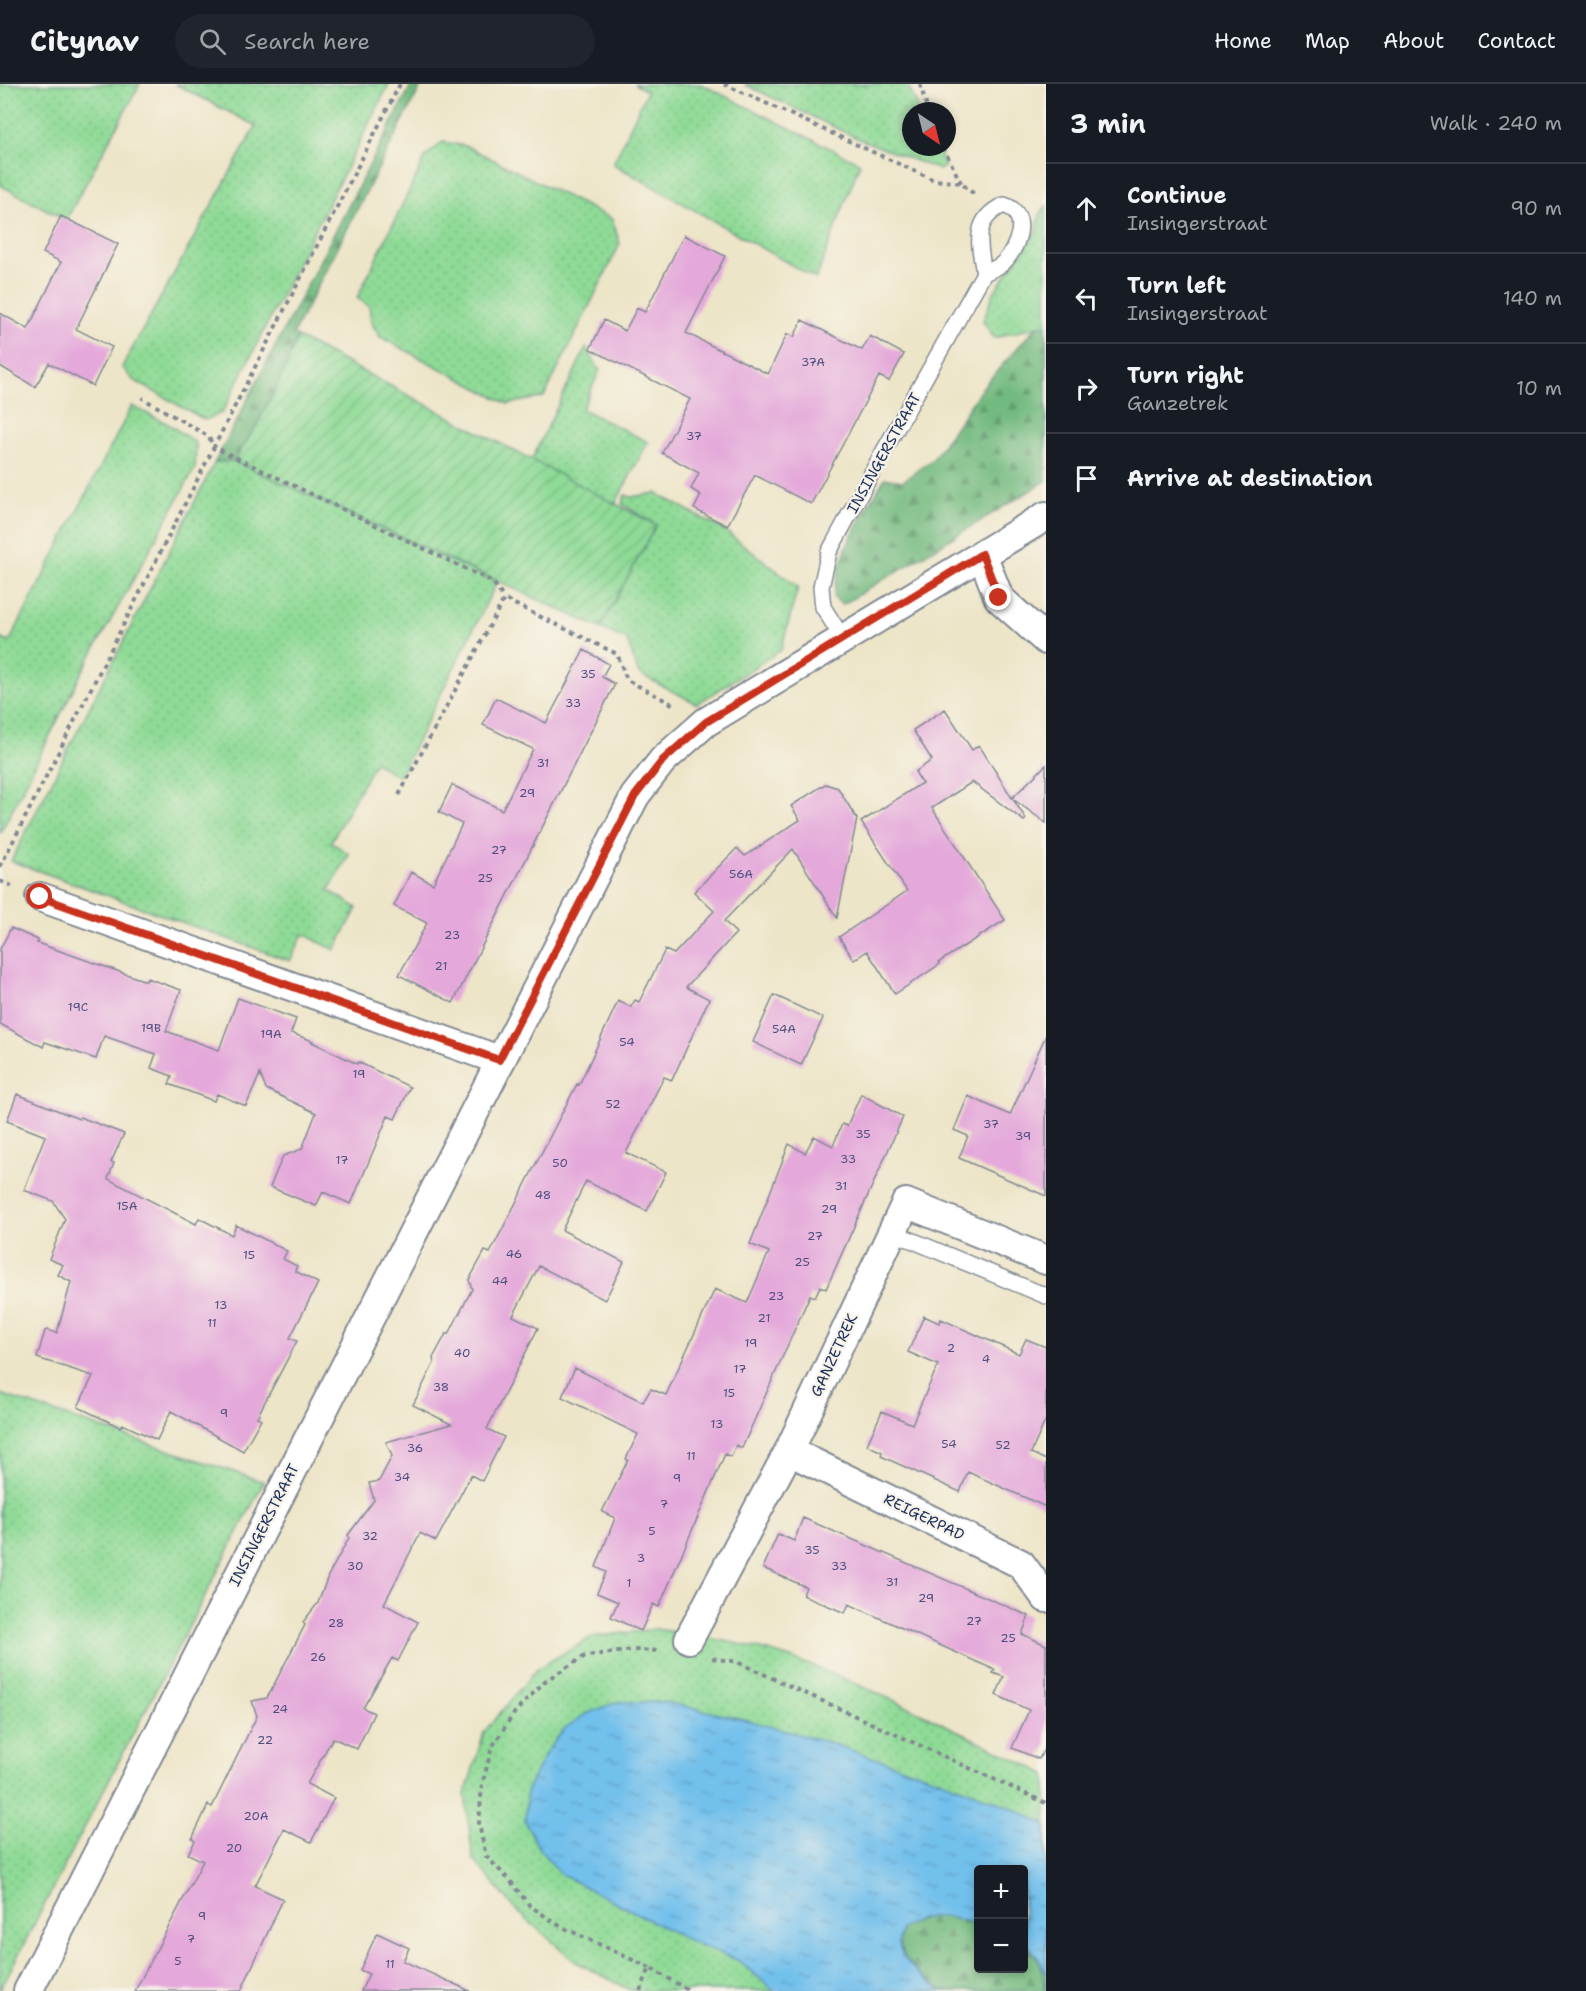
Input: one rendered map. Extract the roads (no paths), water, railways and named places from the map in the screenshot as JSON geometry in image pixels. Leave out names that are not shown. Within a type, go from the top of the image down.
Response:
[{"type":"street","name":"INSINGERSTRAAT","points":[[28,1991],[635,796],[663,760],[706,722],[1046,516]]},
{"type":"street","points":[[982,554],[999,598],[1046,640]]},
{"type":"street","points":[[40,897],[499,1060]]},
{"type":"street","name":"GANZETREK","points":[[686,1649],[789,1451],[906,1203],[1046,1260]]},
{"type":"street","name":"REIGERPAD","points":[[789,1451],[1021,1564],[1046,1598]]},
{"type":"lane","points":[[1004,206],[1010,207],[1019,218],[1020,226],[1016,245],[1001,264],[984,273],[980,229],[985,217],[994,210],[1004,206]]},
{"type":"lane","name":"INSINGERSTRAAT","points":[[843,639],[823,607],[821,587],[829,552],[984,273]]},
{"type":"lane","points":[[892,1232],[1046,1296]]},
{"type":"water","points":[[617,1702],[665,1702],[743,1719],[827,1742],[941,1780],[1008,1806],[1046,1824],[1046,1975],[1039,1959],[1028,1946],[1028,1865],[974,1865],[974,1924],[939,1916],[920,1919],[901,1929],[899,1941],[904,1958],[916,1971],[943,1991],[774,1991],[739,1961],[690,1941],[562,1875],[539,1849],[525,1820],[527,1790],[547,1751],[565,1728],[586,1714]]}]
